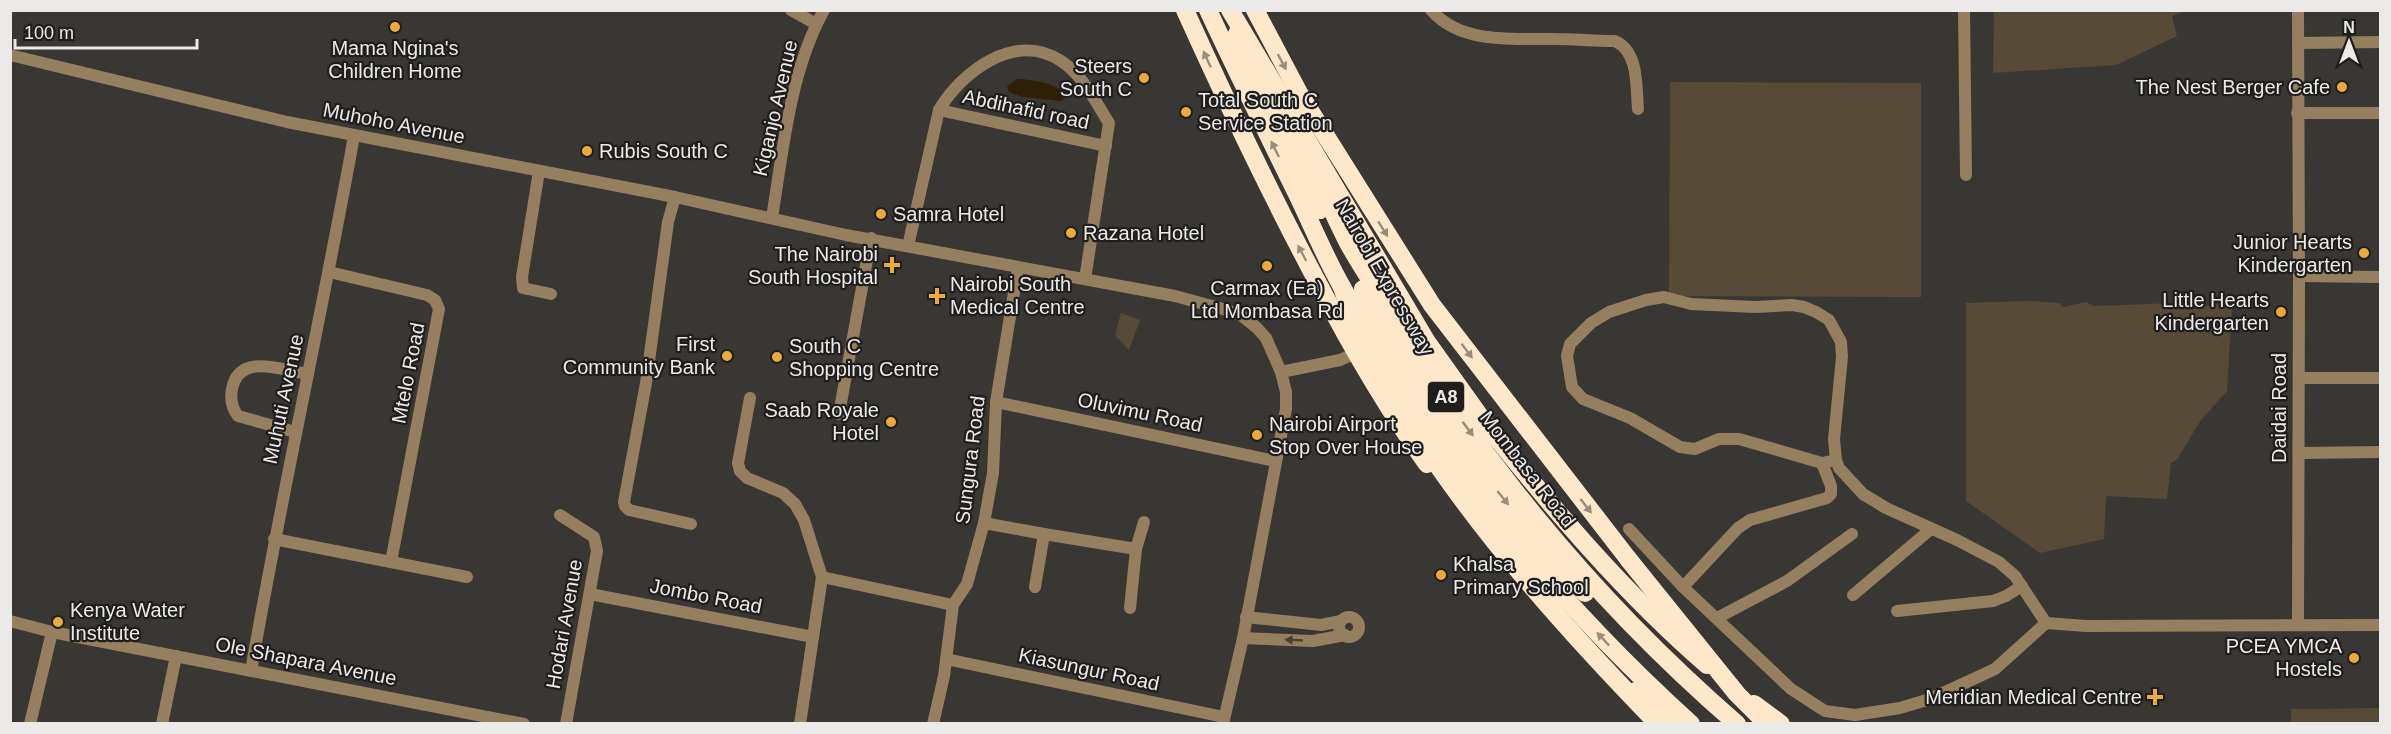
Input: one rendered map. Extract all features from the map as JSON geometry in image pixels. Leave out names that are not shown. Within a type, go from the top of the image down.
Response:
[{"type":"highway","points":[[1185,10],[1248,150],[1356,353],[1405,434],[1483,540],[1514,576],[1673,723]]},
{"type":"highway","name":"Nairobi Expressway","points":[[1208,10],[1342,287],[1410,399],[1499,522],[1547,579],[1611,648],[1691,723]]},
{"type":"highway","points":[[1228,10],[1427,342],[1484,422],[1589,548],[1675,637],[1751,702],[1782,723]]},
{"type":"highway","name":"Nairobi Expressway","points":[[1228,10],[1306,184],[1348,262],[1417,379],[1478,468],[1547,554],[1649,661],[1718,723]]},
{"type":"highway","name":"Mombasa Road","points":[[1238,10],[1348,243],[1417,354],[1464,422],[1554,541],[1598,590],[1690,683],[1737,723]]},
{"type":"highway","points":[[1256,10],[1299,93],[1432,305],[1629,560],[1737,694],[1767,723]]},
{"type":"highway","points":[[1342,287],[1360,336],[1400,409],[1463,500],[1531,584],[1610,674],[1658,723]]},
{"type":"highway","points":[[1611,667],[1651,723]]},
{"type":"street","points":[[791,10],[816,24]]},
{"type":"street","name":"Kiganjo Avenue","points":[[772,218],[796,88],[807,45],[824,10]]},
{"type":"street","points":[[1431,10],[1448,24],[1467,33],[1497,39],[1615,41],[1630,55],[1638,109]]},
{"type":"street","points":[[1964,10],[1966,175]]},
{"type":"street","name":"Daidai Road","points":[[2298,10],[2298,625]]},
{"type":"street","points":[[2298,43],[2380,42]]},
{"type":"street","points":[[909,246],[939,111],[947,96],[983,64],[1007,54],[1033,50],[1063,61],[1082,79],[1109,123],[1085,279]]},
{"type":"street","name":"Muhoho Avenue","points":[[10,55],[276,120],[675,197],[1018,268],[1175,296],[1242,315],[1266,338],[1281,372],[1286,392],[1286,409],[1243,638],[1224,720]]},
{"type":"street","name":"Abdihafid road","points":[[939,111],[1106,146]]},
{"type":"street","points":[[2297,113],[2380,113]]},
{"type":"street","name":"Muhuti Avenue","points":[[251,671],[274,539],[329,272],[354,136]]},
{"type":"street","points":[[539,171],[522,277],[523,288],[551,294]]},
{"type":"street","points":[[675,197],[668,222],[646,383],[624,502],[629,510],[692,524]]},
{"type":"street","points":[[839,414],[871,238]]},
{"type":"street","name":"Sungura Road","points":[[933,723],[946,659],[953,605],[967,584],[984,523],[993,473],[996,402],[1018,268]]},
{"type":"street","name":"Mtelo Road","points":[[329,272],[427,295],[435,300],[439,309],[391,562]]},
{"type":"street","points":[[2299,276],[2380,277]]},
{"type":"street","points":[[1836,460],[1822,463],[1739,439],[1719,439],[1695,449],[1680,447],[1630,418],[1582,399],[1572,387],[1567,356],[1570,344],[1591,323],[1609,312],[1646,300],[1664,297],[1691,304],[1755,308],[1792,306],[1804,307],[1816,312],[1829,320],[1841,342],[1842,357],[1835,417],[1836,460],[1849,481],[1863,494],[1886,508],[1974,548],[1999,562],[2015,576],[2046,623]]},
{"type":"street","points":[[1281,372],[1340,360],[1356,353]]},
{"type":"street","points":[[295,432],[238,416],[231,402],[232,387],[236,376],[243,370],[260,365],[308,374]]},
{"type":"street","points":[[2299,378],[2380,378]]},
{"type":"street","points":[[750,398],[738,463],[741,471],[747,478],[783,493],[795,504],[804,520],[822,577],[800,723]]},
{"type":"street","name":"Oluvimu Road","points":[[996,402],[1275,461]]},
{"type":"street","points":[[2299,453],[2380,452]]},
{"type":"street","points":[[1683,587],[1738,528],[1750,520],[1827,498],[1831,494],[1831,486],[1822,463]]},
{"type":"street","name":"Hodari Avenue","points":[[560,515],[594,537],[597,544],[566,723]]},
{"type":"street","points":[[1130,609],[1136,549],[1144,522]]},
{"type":"street","points":[[984,523],[1136,549]]},
{"type":"street","points":[[1629,529],[1683,587],[1791,689],[1825,711],[1855,715],[1900,708],[1930,699],[1995,669],[2046,623],[2086,626],[2380,625]]},
{"type":"street","points":[[1853,595],[1931,529]]},
{"type":"street","points":[[1035,587],[1044,534]]},
{"type":"street","points":[[1718,618],[1787,581],[1852,534]]},
{"type":"street","points":[[274,539],[467,577]]},
{"type":"street","points":[[822,577],[953,605]]},
{"type":"street","points":[[1897,611],[1993,601],[2022,586]]},
{"type":"street","name":"Jombo Road","points":[[590,594],[813,637]]},
{"type":"street","points":[[1243,638],[1314,641],[1345,635],[1339,630],[1341,621],[1321,624],[1246,617]]},
{"type":"street","name":"Ole Shapara Avenue","points":[[10,621],[52,632],[524,723]]},
{"type":"street","points":[[30,723],[52,632]]},
{"type":"street","points":[[162,723],[176,656]]},
{"type":"street","name":"Kiasungur Road","points":[[946,659],[1224,720]]},
{"type":"shaded area","points":[[1994,10],[2185,11],[2172,16],[2177,36],[2116,65],[1993,73]]},
{"type":"shaded area","points":[[1017,79],[1052,85],[1067,96],[1061,101],[1022,97],[1009,92],[1007,86]]},
{"type":"shaded area","points":[[1670,82],[1921,83],[1921,297],[1669,296]]},
{"type":"shaded area","points":[[2029,301],[2059,303],[2063,307],[2086,302],[2094,306],[2176,303],[2188,310],[2217,304],[2232,306],[2227,391],[2200,421],[2177,460],[2171,463],[2167,499],[2106,496],[2104,539],[2040,553],[1966,501],[1966,303]]},
{"type":"shaded area","points":[[1121,313],[1140,320],[1129,350],[1115,335]]},
{"type":"shaded area","points":[[2380,708],[2380,723],[2291,723],[2291,709]]},
{"type":"place","name":"Mama Ngina's Children Home","points":[[395,27]]},
{"type":"place","name":"Steers South C","points":[[1144,78]]},
{"type":"place","name":"The Nest Berger Cafe","points":[[2342,87]]},
{"type":"place","name":"Total South C Service Station","points":[[1186,112]]},
{"type":"place","name":"Rubis South C","points":[[587,151]]},
{"type":"place","name":"Samra Hotel","points":[[881,214]]},
{"type":"place","name":"Razana Hotel","points":[[1071,233]]},
{"type":"place","name":"Junior Hearts Kindergarten","points":[[2364,253]]},
{"type":"place","name":"The Nairobi South Hospital","points":[[892,265]]},
{"type":"place","name":"Carmax (Ea) Ltd Mombasa Rd","points":[[1267,266]]},
{"type":"place","name":"Nairobi South Medical Centre","points":[[937,296]]},
{"type":"place","name":"Little Hearts Kindergarten","points":[[2281,312]]},
{"type":"place","name":"First Community Bank","points":[[727,356]]},
{"type":"place","name":"South C Shopping Centre","points":[[777,357]]},
{"type":"place","name":"Saab Royale Hotel","points":[[891,422]]},
{"type":"place","name":"Nairobi Airport Stop Over House","points":[[1257,435]]},
{"type":"place","name":"Khalsa Primary School","points":[[1441,575]]},
{"type":"place","name":"Kenya Water Institute","points":[[58,622]]},
{"type":"place","name":"PCEA YMCA Hostels","points":[[2354,658]]},
{"type":"place","name":"Meridian Medical Centre","points":[[2155,697]]}]
